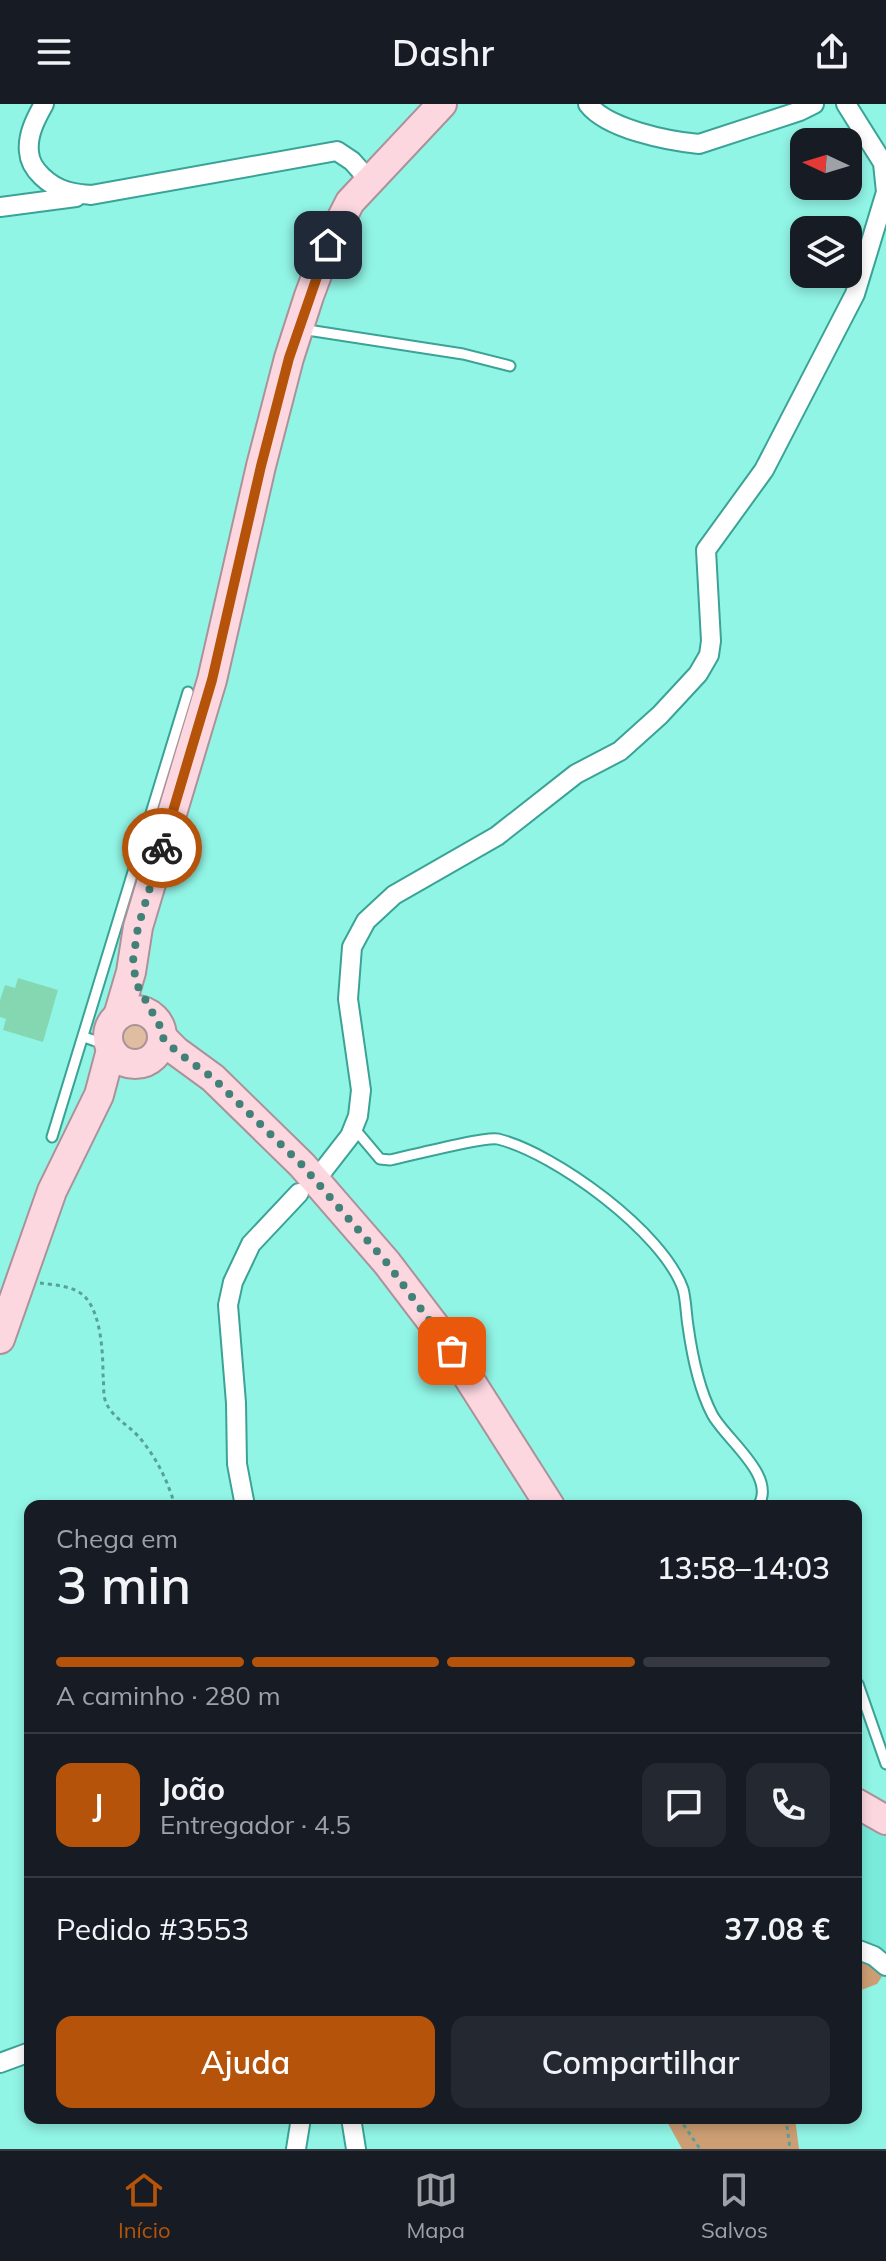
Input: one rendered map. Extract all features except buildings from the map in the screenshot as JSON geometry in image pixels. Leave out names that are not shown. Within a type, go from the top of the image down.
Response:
[{"type":"main road","points":[[0,1339],[52,1191],[99,1095],[105,1030],[133,961],[138,927],[212,680],[261,466],[298,328],[328,245],[350,202],[442,104]]},
{"type":"main road","points":[[133,961],[151,1044]]},
{"type":"main road","points":[[105,1030],[126,1012],[136,1010],[151,1044],[213,1078],[302,1165],[326,1184],[438,1330],[546,1500]]},
{"type":"main road","points":[[105,1030],[118,1059],[126,1063],[151,1044]]},
{"type":"main road","points":[[87,1119],[151,1044]]},
{"type":"main road","points":[[862,1806],[886,1820]]},
{"type":"street","points":[[44,104],[31,135],[29,153],[37,171],[51,185],[68,192],[91,195]]},
{"type":"street","points":[[588,104],[595,113],[626,127],[684,143],[699,144],[814,104]]},
{"type":"street","points":[[326,1184],[358,1116],[361,1090],[348,999],[352,947],[366,921],[394,895],[497,836],[576,774],[620,751],[660,715],[698,674],[709,655],[706,550],[764,470],[848,307],[859,282],[886,192],[883,163],[846,104]]},
{"type":"street","points":[[0,207],[91,195],[337,151],[352,161],[369,180]]},
{"type":"street","points":[[244,1500],[237,1464],[237,1416],[228,1305],[233,1282],[251,1244],[299,1193]]},
{"type":"street","points":[[862,1951],[886,1966]]},
{"type":"street","points":[[0,2063],[24,2054]]},
{"type":"street","points":[[296,2149],[300,2124]]},
{"type":"street","points":[[352,2124],[356,2149]]},
{"type":"lane","points":[[298,328],[463,354],[510,366]]},
{"type":"lane","points":[[52,1137],[105,1030],[188,692]]},
{"type":"lane","points":[[353,1127],[380,1159],[390,1160],[495,1138],[534,1153],[602,1194],[631,1220],[665,1257],[683,1289],[691,1349],[712,1416],[753,1466],[762,1488],[761,1500]]},
{"type":"lane","points":[[862,1695],[886,1764]]},
{"type":"path","points":[[21,1281],[66,1287],[85,1296],[95,1313],[98,1327],[103,1354],[104,1397],[111,1413],[137,1435],[156,1460],[174,1500]]},
{"type":"path","points":[[683,2124],[700,2149]]},
{"type":"path","points":[[787,2124],[790,2149]]},
{"type":"shaded area","points":[[134,1023],[144,1028],[149,1038],[144,1048],[134,1053],[124,1048],[119,1038],[124,1028]]},
{"type":"shaded area","points":[[862,1821],[886,1832],[886,1955],[862,1941]]},
{"type":"shaded area","points":[[862,1957],[876,1964],[883,1975],[877,1984],[862,1990]]},
{"type":"shaded area","points":[[668,2124],[796,2124],[799,2149],[682,2149]]},
{"type":"way so far","points":[[162,848],[138,927],[133,972],[143,999],[161,1028],[162,1037],[213,1078],[302,1165],[387,1263],[452,1351]]},
{"type":"route","points":[[162,848],[212,680],[289,358],[328,245]]}]
